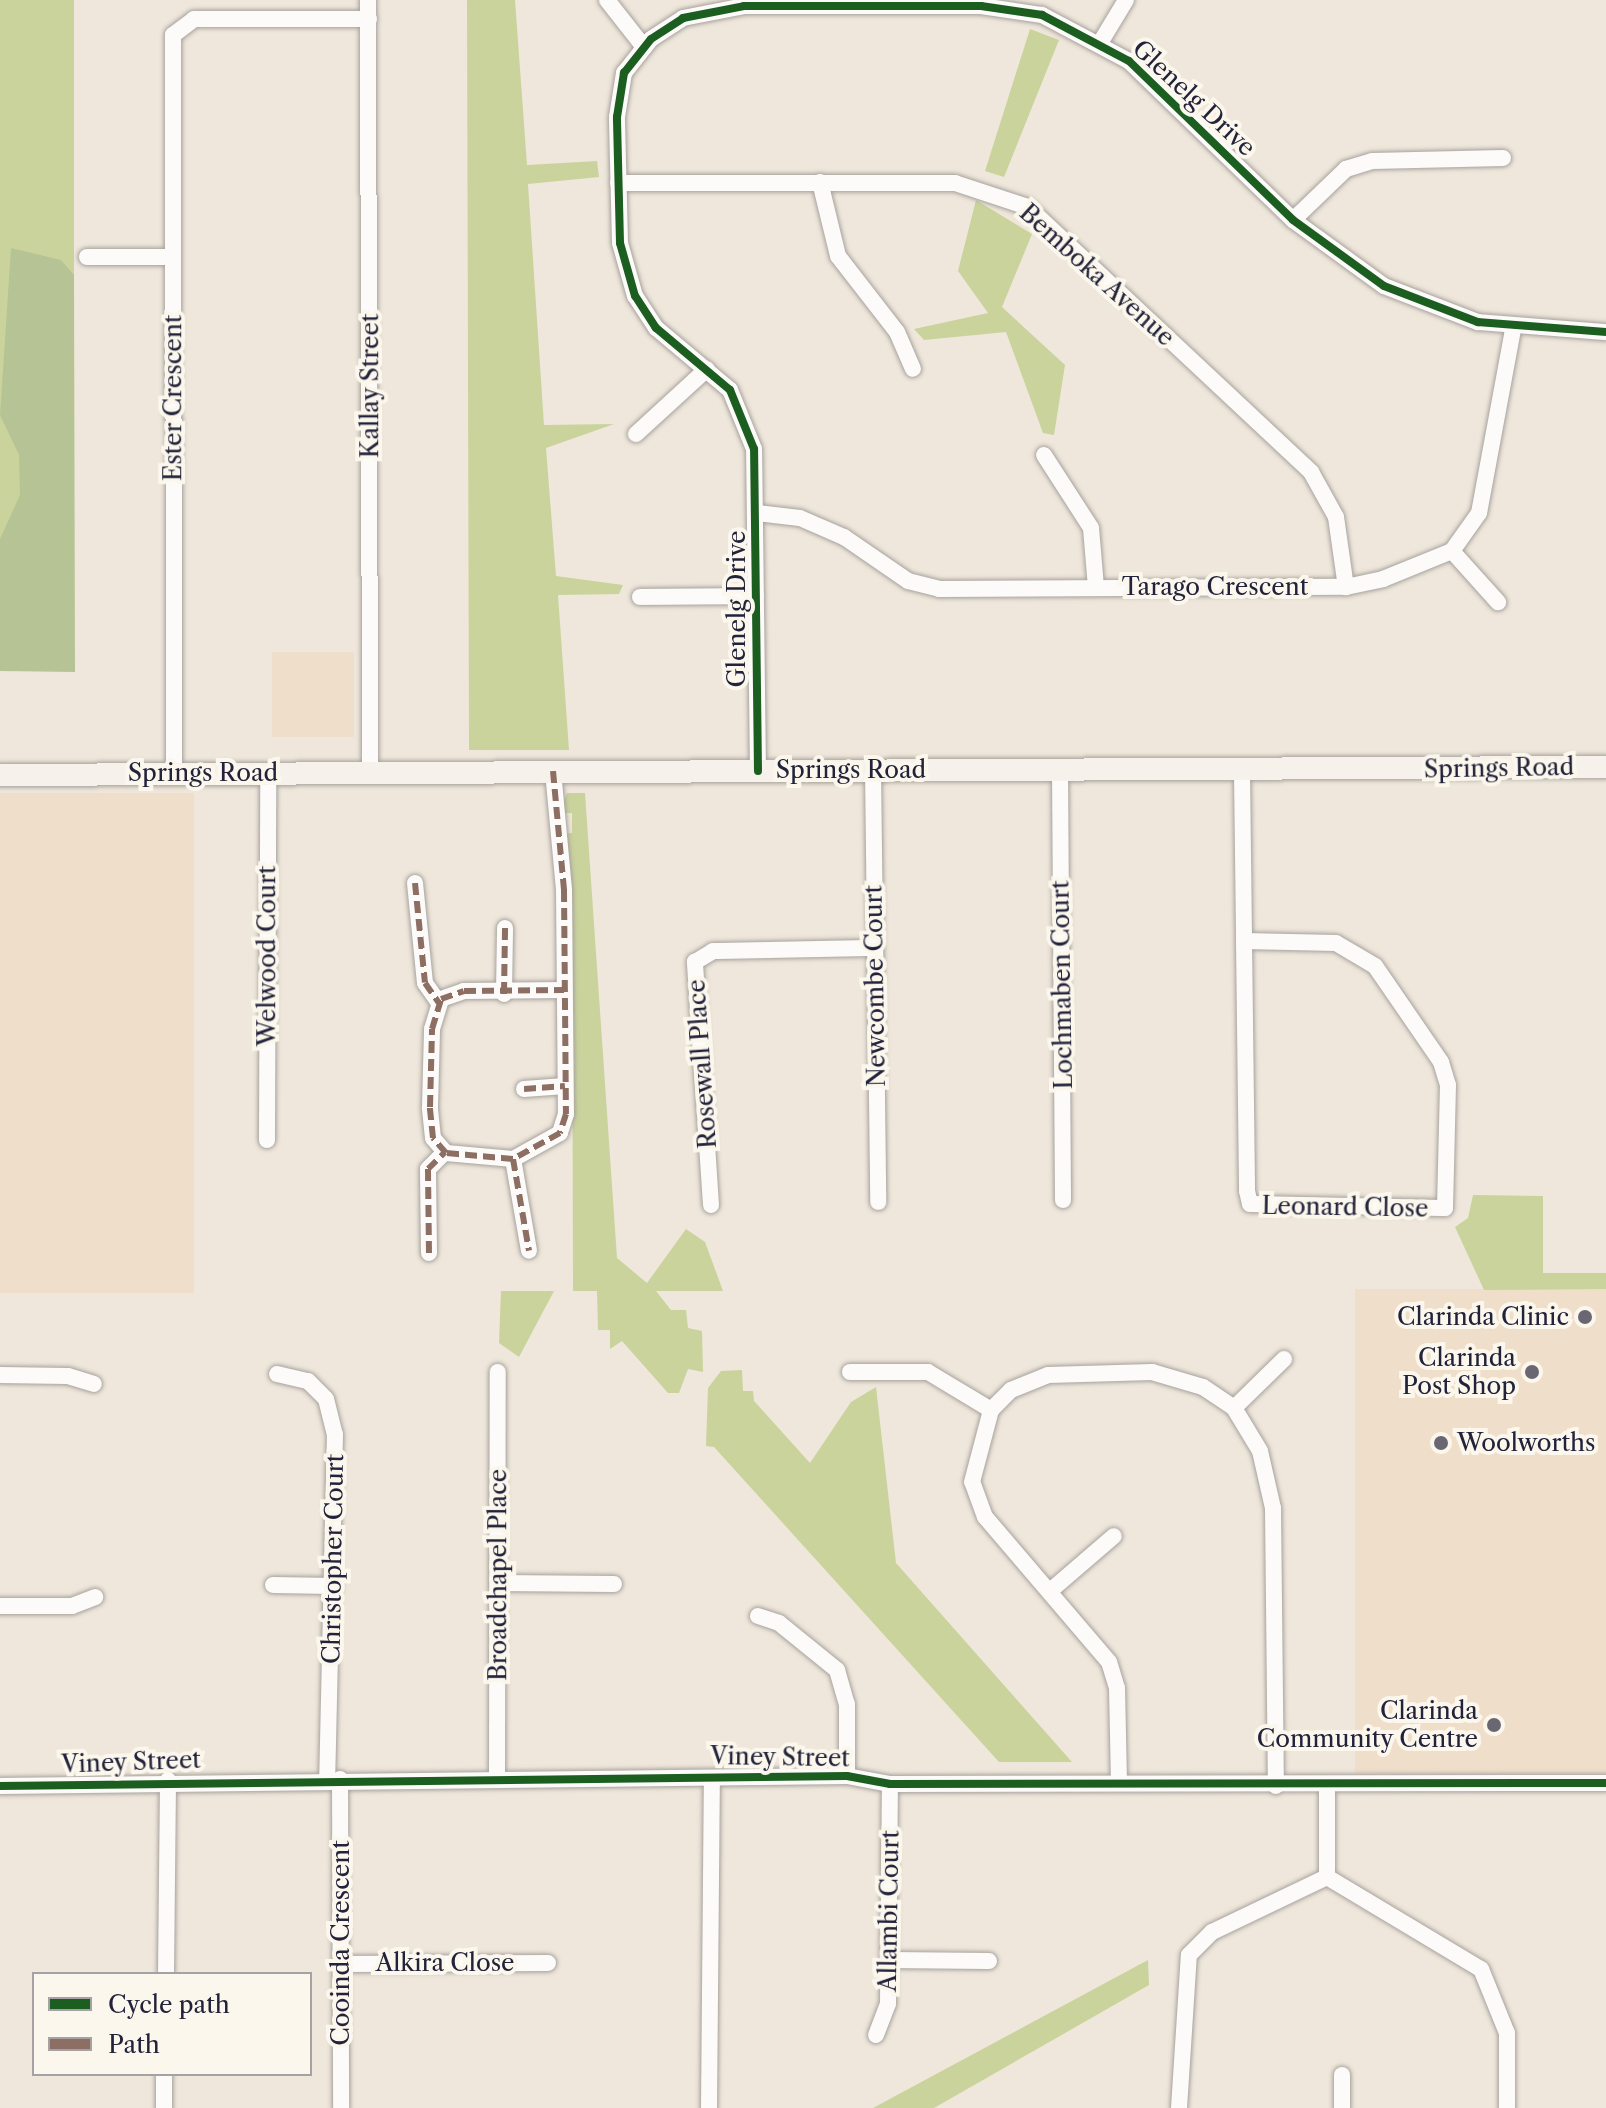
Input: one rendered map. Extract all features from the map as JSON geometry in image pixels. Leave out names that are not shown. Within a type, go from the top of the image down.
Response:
[{"type":"main road","name":"Springs Road","points":[[0,775],[873,770],[1242,772],[1606,767]]},
{"type":"street","name":"Kallay Street","points":[[368,0],[370,772]]},
{"type":"street","points":[[607,0],[644,47]]},
{"type":"street","points":[[1100,43],[1126,0]]},
{"type":"street","name":"Glenelg Drive","points":[[758,771],[757,513],[747,421],[730,390],[656,328],[635,296],[620,243],[618,183],[624,73],[644,47],[694,13],[744,6],[1007,7],[1100,43],[1140,71],[1293,220],[1396,291],[1513,329],[1606,332]]},
{"type":"street","name":"Ester Crescent","points":[[174,774],[173,19],[369,19]]},
{"type":"street","points":[[1293,220],[1346,169],[1372,161],[1503,158]]},
{"type":"street","points":[[820,182],[838,256],[897,332],[913,369]]},
{"type":"street","name":"Bemboka Avenue","points":[[618,183],[955,183],[1028,207],[1311,472],[1336,517],[1346,587]]},
{"type":"street","points":[[87,257],[173,257]]},
{"type":"street","name":"Tarago Crescent","points":[[757,513],[800,518],[844,537],[908,581],[939,589],[1346,587],[1416,571],[1452,551],[1479,513],[1490,478],[1513,329]]},
{"type":"street","points":[[636,434],[707,369]]},
{"type":"street","points":[[1044,455],[1091,528],[1096,587]]},
{"type":"street","points":[[1452,551],[1498,602]]},
{"type":"street","points":[[640,597],[756,596]]},
{"type":"street","name":"Newcombe Court","points":[[873,770],[878,1202]]},
{"type":"street","name":"Lochmaben Court","points":[[1060,770],[1063,1200]]},
{"type":"street","points":[[429,1253],[429,1166],[445,1152],[513,1159],[560,1133],[565,1086],[564,990],[553,771]]},
{"type":"street","name":"Leonard Close","points":[[1242,772],[1244,941],[1250,1204],[1445,1208],[1448,1085],[1441,1062],[1375,966],[1336,943],[1244,941]]},
{"type":"street","name":"Welwood Court","points":[[267,1140],[268,773]]},
{"type":"street","points":[[415,883],[425,983],[439,1003]]},
{"type":"street","points":[[504,994],[505,928]]},
{"type":"street","name":"Rosewall Place","points":[[711,1205],[695,962],[713,951],[874,948]]},
{"type":"street","points":[[445,1152],[431,1133],[432,1029],[439,1003],[464,991],[504,994],[564,990]]},
{"type":"street","points":[[524,1089],[565,1086]]},
{"type":"street","points":[[513,1159],[529,1251]]},
{"type":"street","points":[[1234,1408],[1284,1359]]},
{"type":"street","name":"Broadchapel Place","points":[[497,1778],[498,1372]]},
{"type":"street","points":[[850,1372],[928,1372],[991,1410]]},
{"type":"street","points":[[1119,1783],[1117,1688],[1109,1662],[985,1517],[972,1482],[991,1410],[1011,1390],[1048,1375],[1152,1372],[1203,1387],[1234,1408],[1260,1451],[1273,1508],[1276,1786]]},
{"type":"street","name":"Christopher Court","points":[[277,1374],[308,1381],[326,1399],[335,1434],[334,1779]]},
{"type":"street","points":[[0,1375],[68,1376],[94,1384]]},
{"type":"street","points":[[1050,1591],[1114,1536]]},
{"type":"street","points":[[498,1583],[614,1584]]},
{"type":"street","points":[[273,1585],[334,1586]]},
{"type":"street","points":[[0,1606],[72,1606],[95,1597]]},
{"type":"street","points":[[758,1616],[779,1623],[837,1670],[847,1704],[847,1776]]},
{"type":"street","name":"Viney Street","points":[[0,1786],[168,1780],[847,1776],[890,1784],[1327,1786],[1606,1783]]},
{"type":"street","name":"Cooinda Crescent","points":[[334,1779],[343,1964],[341,2108]]},
{"type":"street","points":[[709,2108],[712,1779]]},
{"type":"street","points":[[166,1972],[168,1780]]},
{"type":"street","name":"Allambi Court","points":[[876,2035],[888,2004],[890,1784]]},
{"type":"street","points":[[1327,1786],[1327,1877]]},
{"type":"street","points":[[1179,2108],[1189,1955],[1212,1932],[1327,1877]]},
{"type":"street","points":[[1327,1877],[1481,1969],[1507,2033],[1507,2108]]},
{"type":"street","points":[[889,1960],[989,1961]]},
{"type":"street","name":"Alkira Close","points":[[343,1964],[548,1963]]},
{"type":"street","points":[[1342,2075],[1342,2108]]},
{"type":"street","points":[[164,2076],[164,2108]]},
{"type":"shaded area","points":[[272,652],[354,652],[354,737],[272,737]]},
{"type":"shaded area","points":[[0,793],[194,793],[194,1293],[0,1293]]},
{"type":"shaded area","points":[[1355,1289],[1606,1289],[1606,1773],[1355,1773]]},
{"type":"green space","points":[[0,0],[74,0],[74,671],[0,671]]},
{"type":"green space","points":[[467,0],[515,0],[527,165],[597,161],[599,177],[528,184],[544,425],[614,424],[546,448],[556,576],[623,585],[619,594],[558,595],[569,750],[469,750]]},
{"type":"green space","points":[[1030,29],[1059,40],[1004,177],[985,171]]},
{"type":"green space","points":[[976,200],[1032,234],[1002,307],[1065,365],[1054,435],[1043,433],[1006,332],[924,340],[914,329],[988,313],[958,271]]},
{"type":"green space","points":[[11,248],[61,260],[74,275],[75,672],[0,671],[0,539],[20,495],[19,455],[0,415]]},
{"type":"green space","points":[[567,793],[585,793],[617,1258],[647,1283],[686,1229],[705,1242],[723,1291],[656,1291],[671,1310],[686,1310],[688,1328],[702,1331],[703,1372],[688,1369],[679,1393],[668,1393],[622,1341],[610,1349],[610,1330],[598,1330],[597,1291],[573,1291],[572,891],[560,834],[572,833],[572,813],[559,813]]},
{"type":"green space","points":[[1473,1195],[1543,1196],[1543,1273],[1606,1273],[1606,1289],[1484,1290],[1455,1227],[1468,1218]]},
{"type":"green space","points":[[501,1291],[554,1291],[519,1357],[499,1343]]},
{"type":"green space","points":[[742,1370],[743,1391],[753,1391],[754,1401],[810,1463],[851,1402],[876,1387],[896,1563],[1072,1762],[999,1762],[714,1447],[706,1446],[708,1388],[721,1371]]},
{"type":"green space","points":[[1148,1960],[1149,1985],[934,2108],[873,2108]]},
{"type":"marked path","points":[[553,771],[564,890],[566,1114],[560,1133],[513,1159],[446,1153],[433,1138],[430,1107],[432,1029],[441,999],[464,991],[564,990]]},
{"type":"marked path","points":[[415,883],[425,983],[439,1003]]},
{"type":"marked path","points":[[504,994],[505,928]]},
{"type":"marked path","points":[[524,1089],[565,1086]]},
{"type":"marked path","points":[[429,1253],[428,1169],[445,1152]]},
{"type":"marked path","points":[[513,1159],[529,1251]]},
{"type":"cycle path","points":[[758,771],[754,449],[730,390],[656,328],[635,296],[620,243],[617,117],[624,73],[651,39],[683,18],[744,6],[981,6],[1042,15],[1129,61],[1293,220],[1384,286],[1478,322],[1606,332]]},
{"type":"cycle path","points":[[0,1786],[847,1776],[890,1784],[1606,1783]]},
{"type":"place","name":"Clarinda Clinic","points":[[1585,1317]]},
{"type":"place","name":"Clarinda Post Shop","points":[[1532,1372]]},
{"type":"place","name":"Woolworths","points":[[1441,1443]]},
{"type":"place","name":"Clarinda Community Centre","points":[[1494,1725]]}]
